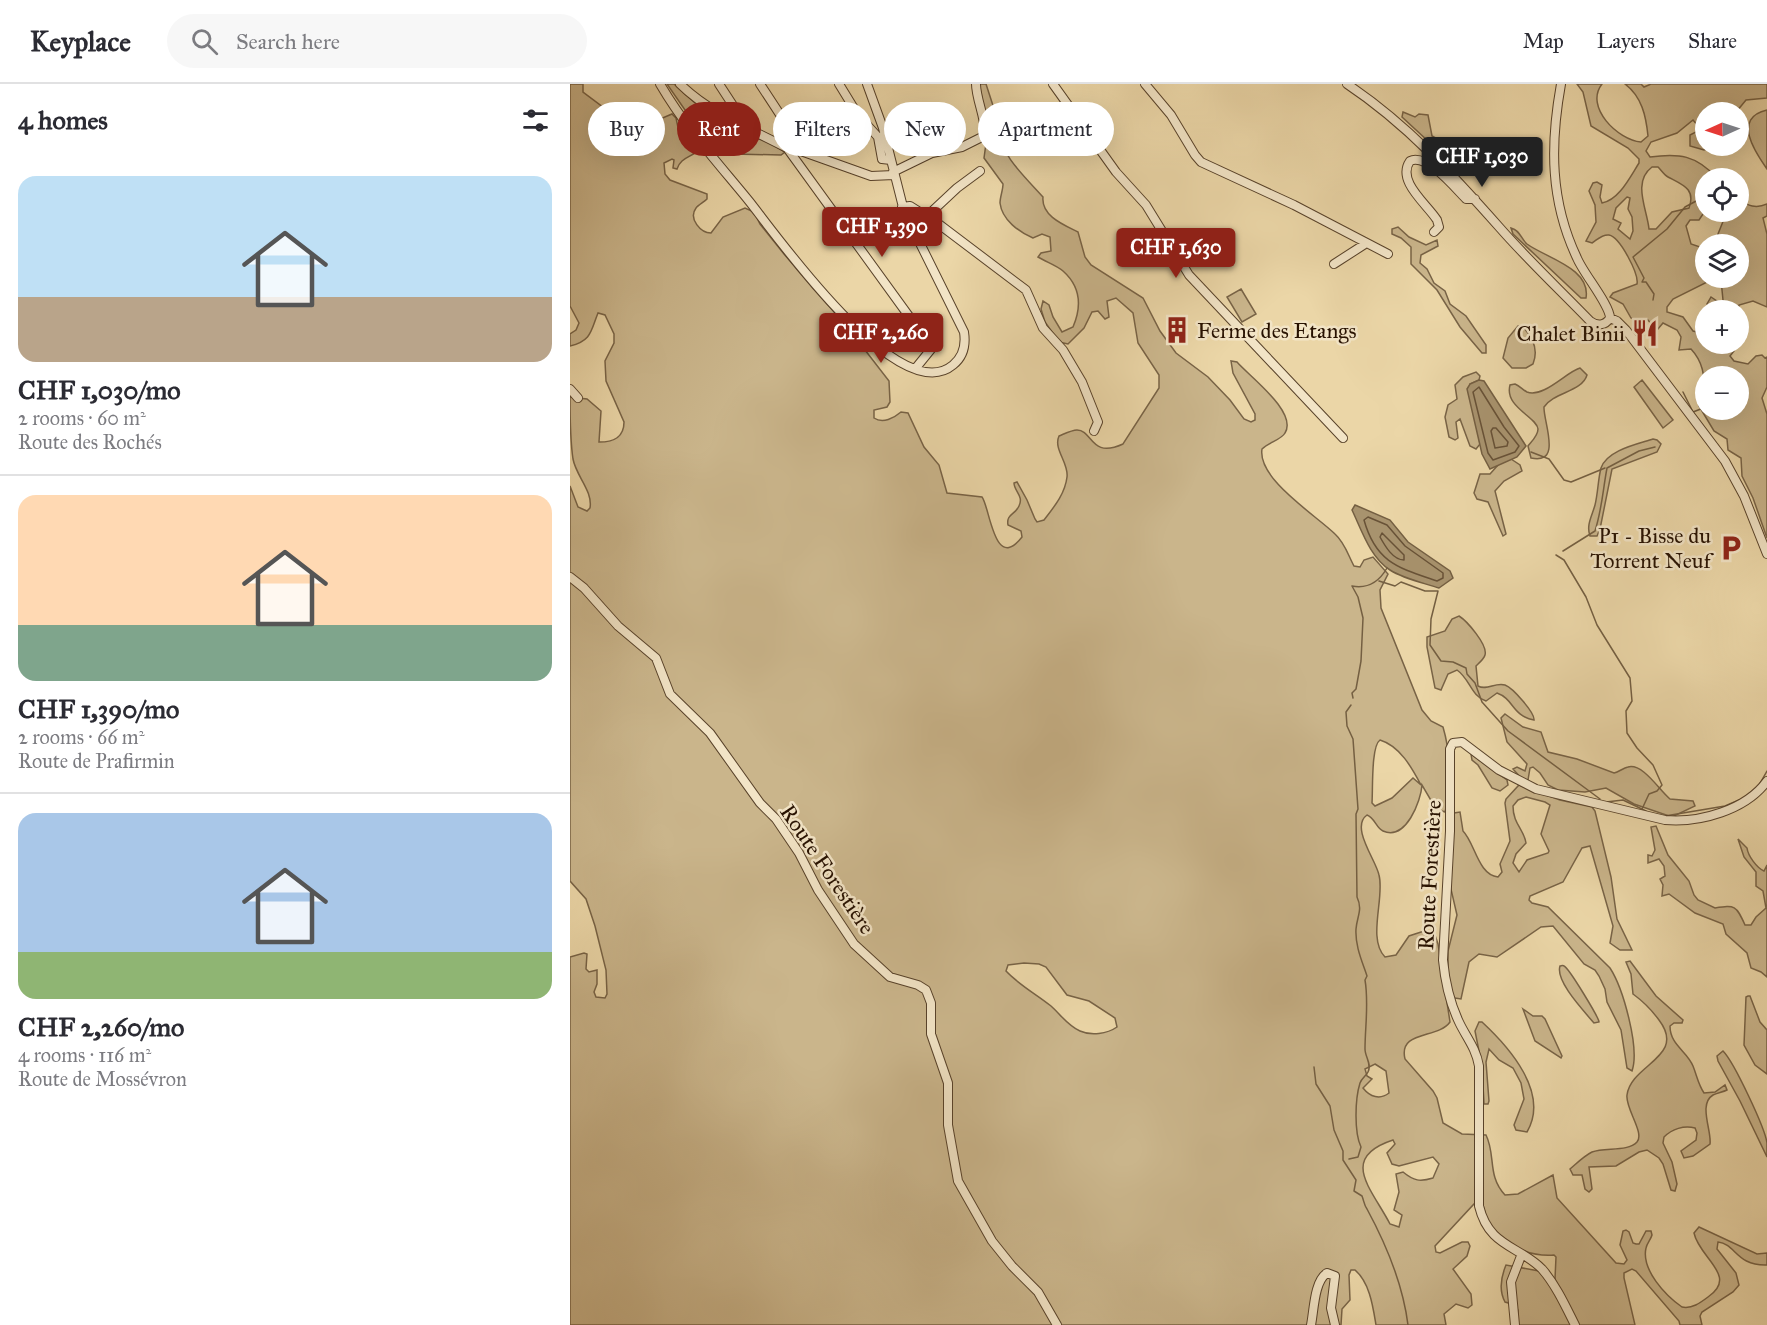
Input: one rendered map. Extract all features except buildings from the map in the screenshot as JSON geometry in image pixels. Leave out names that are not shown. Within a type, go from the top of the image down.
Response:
[{"type":"street","points":[[660,84],[690,129],[834,306],[870,340],[915,369],[932,373],[950,368],[963,352],[965,338],[961,323],[916,240],[902,207],[882,128],[867,84]]},
{"type":"street","points":[[680,84],[687,92],[703,102]]},
{"type":"street","points":[[719,84],[731,102]]},
{"type":"street","points":[[760,84],[773,104]]},
{"type":"street","points":[[839,84],[858,115],[878,137],[882,159],[891,160]]},
{"type":"street","points":[[816,156],[871,176],[894,174],[932,153],[958,148],[982,139],[986,130],[977,101],[976,84]]},
{"type":"street","points":[[1053,84],[1116,172],[1146,205],[1189,275],[1343,438]]},
{"type":"street","points":[[1145,84],[1171,115],[1194,155],[1201,162],[1388,254]]},
{"type":"street","points":[[1347,84],[1377,104],[1414,135],[1590,321],[1597,325],[1603,324],[1610,318]]},
{"type":"street","points":[[1561,84],[1553,147],[1556,195],[1571,246],[1588,279],[1609,310],[1610,318]]},
{"type":"street","points":[[793,156],[932,348],[915,369]]},
{"type":"street","points":[[1434,232],[1439,226],[1437,220],[1407,179],[1406,168],[1410,161],[1421,160],[1442,175],[1466,199],[1475,199]]},
{"type":"street","points":[[926,217],[957,188],[980,171]]},
{"type":"street","points":[[902,207],[910,206],[1026,290],[1043,328],[1062,350],[1086,390],[1098,422],[1094,431]]},
{"type":"street","points":[[1334,264],[1365,244]]},
{"type":"street","points":[[1610,318],[1623,326],[1710,438],[1735,478],[1767,554]]},
{"type":"street","points":[[570,389],[578,398]]},
{"type":"street","name":"Route Forestière","points":[[570,577],[584,588],[618,626],[656,658],[670,694],[710,733],[760,803],[776,819],[799,853],[818,890],[854,944],[890,977],[926,990],[931,1003],[931,1034],[948,1083],[948,1125],[958,1181],[993,1241],[1012,1266],[1038,1292],[1057,1325]]},
{"type":"street","name":"Route Forestière","points":[[1521,1256],[1493,1234],[1482,1218],[1478,1192],[1479,1066],[1474,1047],[1458,1020],[1444,970],[1451,746],[1456,742],[1462,742],[1504,774],[1536,789],[1665,820],[1686,819],[1736,806],[1758,792],[1767,781]]},
{"type":"street","points":[[1515,1325],[1510,1282],[1521,1256],[1544,1271],[1575,1325]]},
{"type":"street","points":[[1311,1325],[1320,1282],[1323,1275],[1327,1273],[1335,1276],[1331,1308],[1335,1325]]},
{"type":"shaded area","points":[[570,84],[583,84],[583,92],[596,102],[588,102],[588,156],[665,156],[665,117],[672,114],[676,118],[677,156],[690,156],[681,162],[677,169],[673,168],[674,160],[672,159],[664,163],[665,174],[670,180],[707,194],[707,199],[694,212],[697,225],[703,231],[711,233],[723,217],[745,208],[754,212],[760,224],[848,328],[889,381],[890,402],[887,407],[874,410],[874,418],[885,420],[901,412],[908,413],[924,447],[939,465],[947,493],[982,497],[999,543],[1005,547],[1013,546],[1022,537],[1021,531],[1008,525],[1008,519],[1020,502],[1020,496],[1014,483],[1017,482],[1037,522],[1044,520],[1061,495],[1066,483],[1067,472],[1059,451],[1059,436],[1077,430],[1082,431],[1094,443],[1104,448],[1123,444],[1159,388],[1159,375],[1138,343],[1133,313],[1116,298],[1107,301],[1109,317],[1105,319],[1098,311],[1092,312],[1084,328],[1068,344],[1059,342],[1045,322],[1041,309],[1043,301],[1049,305],[1062,332],[1073,327],[1078,312],[1078,297],[1069,277],[1063,271],[1038,257],[1041,253],[1051,251],[1050,237],[1042,234],[1033,238],[1022,232],[1012,225],[1001,209],[1003,184],[984,156],[1008,156],[1043,197],[1043,204],[1050,215],[1078,232],[1085,257],[1091,265],[1143,298],[1160,331],[1176,353],[1208,377],[1244,419],[1251,422],[1255,420],[1255,414],[1233,373],[1231,361],[1237,362],[1270,395],[1285,415],[1287,424],[1283,435],[1262,449],[1263,461],[1269,472],[1290,496],[1338,538],[1354,566],[1360,567],[1364,560],[1373,557],[1388,574],[1380,590],[1381,608],[1422,710],[1431,721],[1443,727],[1449,758],[1449,792],[1445,812],[1436,809],[1422,785],[1419,800],[1411,818],[1399,830],[1391,833],[1383,831],[1367,815],[1361,827],[1379,875],[1377,940],[1385,957],[1396,955],[1409,936],[1424,931],[1435,935],[1438,944],[1450,1022],[1437,1031],[1413,1039],[1407,1043],[1404,1050],[1405,1059],[1437,1098],[1443,1123],[1462,1134],[1486,1135],[1496,1180],[1505,1195],[1518,1194],[1553,1175],[1557,1198],[1616,1263],[1624,1264],[1627,1260],[1620,1245],[1623,1231],[1629,1232],[1633,1243],[1639,1244],[1646,1231],[1651,1231],[1652,1235],[1645,1256],[1647,1265],[1656,1282],[1682,1307],[1693,1306],[1702,1301],[1717,1289],[1720,1282],[1719,1274],[1697,1242],[1694,1233],[1699,1227],[1757,1254],[1767,1253],[1767,1265],[1749,1262],[1718,1242],[1717,1249],[1736,1273],[1739,1285],[1733,1292],[1702,1312],[1700,1316],[1702,1325],[1680,1325],[1679,1321],[1632,1269],[1624,1273],[1624,1278],[1635,1325],[1517,1325],[1518,1310],[1512,1304],[1505,1302],[1501,1289],[1506,1265],[1539,1271],[1549,1283],[1555,1279],[1556,1257],[1526,1252],[1502,1238],[1489,1223],[1480,1202],[1474,1204],[1435,1246],[1436,1252],[1440,1253],[1462,1242],[1468,1242],[1470,1246],[1467,1256],[1453,1269],[1471,1294],[1472,1305],[1468,1308],[1456,1304],[1444,1314],[1446,1325],[1376,1325],[1367,1288],[1360,1275],[1355,1270],[1351,1270],[1349,1275],[1350,1300],[1342,1309],[1341,1325],[570,1325],[570,957],[587,954],[586,969],[589,972],[597,970],[597,984],[594,992],[596,997],[605,998],[607,994],[606,970],[595,926],[586,899],[570,881],[570,486],[578,507],[587,511],[590,508],[590,502],[573,459],[570,397],[587,399],[601,411],[599,442],[617,438],[624,427],[624,422],[606,381],[605,361],[614,343],[614,334],[605,315],[598,313],[587,338],[570,346],[570,334],[576,330],[579,323],[570,306]],"holes":[[[1380,740],[1399,752],[1421,785],[1413,778],[1392,798],[1375,806],[1372,803],[1374,759]],[[1024,963],[1046,967],[1067,995],[1089,1001],[1115,1018],[1117,1027],[1094,1034],[1076,1029],[1006,971],[1008,965]],[[1375,1064],[1386,1071],[1389,1093],[1379,1097],[1363,1088],[1372,1079],[1367,1076],[1365,1069]],[[1393,1140],[1395,1144],[1387,1153],[1392,1164],[1399,1166],[1433,1157],[1439,1164],[1433,1178],[1417,1180],[1403,1172],[1396,1174],[1399,1192],[1394,1210],[1402,1215],[1399,1227],[1390,1224],[1369,1187],[1364,1176],[1363,1165],[1367,1156],[1376,1147]]]},
{"type":"shaded area","points":[[667,84],[674,84],[694,102],[679,102]]},
{"type":"shaded area","points":[[979,84],[986,84],[992,102],[983,102]]},
{"type":"shaded area","points":[[1577,84],[1602,84],[1597,102],[1606,121],[1623,135],[1641,142],[1648,136],[1644,114],[1639,101],[1625,84],[1641,84],[1644,87],[1651,84],[1767,84],[1767,98],[1744,102],[1695,102],[1695,122],[1693,120],[1677,133],[1651,142],[1646,151],[1650,157],[1670,155],[1686,157],[1707,168],[1695,168],[1695,220],[1690,220],[1686,226],[1691,244],[1695,245],[1695,288],[1673,299],[1667,307],[1667,312],[1683,317],[1695,332],[1695,354],[1691,349],[1679,350],[1681,337],[1677,330],[1663,323],[1657,330],[1647,319],[1635,320],[1631,318],[1623,304],[1610,297],[1613,293],[1637,284],[1637,279],[1623,249],[1613,237],[1606,235],[1592,243],[1586,241],[1596,222],[1595,205],[1589,191],[1593,183],[1597,182],[1602,185],[1600,197],[1602,203],[1608,201],[1624,187],[1639,163],[1639,159],[1628,148],[1591,126],[1583,92]],"holes":[[[1652,167],[1658,167],[1667,176],[1687,188],[1691,202],[1689,208],[1672,212],[1656,229],[1649,229],[1642,196],[1643,180]],[[1627,197],[1630,198],[1628,209],[1632,217],[1633,231],[1630,239],[1618,229],[1621,223],[1613,219],[1616,208]]]},
{"type":"shaded area","points":[[1767,110],[1767,169],[1749,136],[1749,125],[1756,114]]},
{"type":"shaded area","points":[[1403,112],[1415,117],[1419,114],[1428,115],[1432,136],[1461,152],[1470,144],[1474,145],[1477,150],[1473,157],[1465,165],[1454,165],[1402,117]]},
{"type":"shaded area","points":[[1695,132],[1695,147],[1690,146],[1690,135]]},
{"type":"shaded area","points":[[761,137],[773,145],[773,155],[761,155]]},
{"type":"shaded area","points":[[1749,204],[1767,204],[1767,216],[1763,218],[1767,234],[1767,307],[1753,301],[1749,302],[1749,300],[1723,300],[1722,288],[1749,288],[1749,234],[1718,234],[1723,222],[1749,222]]},
{"type":"shaded area","points":[[1398,227],[1409,237],[1426,245],[1437,240],[1438,246],[1421,255],[1420,263],[1427,269],[1434,283],[1445,291],[1450,304],[1466,316],[1486,345],[1486,353],[1482,353],[1460,327],[1437,290],[1411,264],[1411,247],[1392,234],[1392,229]]},
{"type":"shaded area","points":[[1511,228],[1527,244],[1575,271],[1586,288],[1586,298],[1581,298],[1513,234]]},
{"type":"shaded area","points":[[1241,289],[1256,314],[1242,322],[1227,297]]},
{"type":"shaded area","points":[[1518,326],[1522,326],[1529,334],[1535,348],[1533,364],[1526,368],[1512,368],[1503,358],[1508,338]]},
{"type":"shaded area","points":[[1695,354],[1732,354],[1730,356],[1734,361],[1748,364],[1756,356],[1767,357],[1767,387],[1762,398],[1767,414],[1767,538],[1753,498],[1742,476],[1741,458],[1728,450],[1727,439],[1714,431],[1707,420],[1749,420],[1749,366],[1701,365]]},
{"type":"shaded area","points":[[1580,368],[1587,375],[1584,381],[1574,389],[1554,398],[1544,407],[1549,449],[1541,458],[1531,458],[1528,446],[1536,436],[1538,429],[1512,399],[1509,393],[1510,385],[1515,384],[1527,392],[1534,393],[1548,388]]},
{"type":"shaded area","points":[[1476,372],[1480,376],[1479,380],[1470,384],[1480,444],[1476,449],[1470,446],[1460,419],[1456,422],[1458,438],[1455,440],[1449,437],[1445,417],[1448,405],[1457,399],[1455,385],[1463,377]]},
{"type":"shaded area","points":[[1642,380],[1673,420],[1663,428],[1634,387]]},
{"type":"shaded area","points":[[1653,439],[1661,444],[1657,452],[1612,469],[1600,529],[1597,536],[1590,536],[1589,524],[1604,462],[1616,452]]},
{"type":"shaded area","points":[[1511,459],[1520,465],[1522,471],[1504,481],[1495,491],[1506,534],[1503,536],[1488,502],[1477,499],[1474,493],[1480,474],[1490,474],[1499,464]]},
{"type":"shaded area","points":[[1459,616],[1476,634],[1485,651],[1484,657],[1476,666],[1478,686],[1485,688],[1501,684],[1509,687],[1527,707],[1534,720],[1521,715],[1507,699],[1497,693],[1486,701],[1481,699],[1457,670],[1448,674],[1441,690],[1435,688],[1427,637],[1445,631],[1452,619]]},
{"type":"shaded area","points":[[1505,714],[1523,727],[1541,732],[1548,752],[1577,759],[1614,773],[1634,767],[1645,773],[1670,799],[1693,801],[1695,806],[1672,817],[1634,804],[1606,788],[1585,792],[1558,790],[1548,785],[1533,767],[1530,768],[1528,780],[1522,779],[1513,769],[1517,767],[1525,771],[1527,764],[1507,742],[1501,718]]},
{"type":"shaded area","points":[[1471,754],[1507,780],[1508,785],[1500,791],[1492,788],[1478,765],[1472,760]]},
{"type":"shaded area","points":[[1519,785],[1560,800],[1592,807],[1595,811],[1611,877],[1617,919],[1632,950],[1620,950],[1610,943],[1613,926],[1590,846],[1582,848],[1563,882],[1530,896],[1529,900],[1548,907],[1610,968],[1620,989],[1629,1018],[1634,1048],[1632,1071],[1627,1068],[1621,1030],[1607,1002],[1605,989],[1599,976],[1595,970],[1584,964],[1553,926],[1541,927],[1497,957],[1479,954],[1469,962],[1461,999],[1455,998],[1448,992],[1448,951],[1457,915],[1450,885],[1454,813],[1460,812],[1463,831],[1481,865],[1491,875],[1498,877],[1502,872],[1500,864],[1510,841],[1506,799]],"holes":[[[1526,797],[1550,805],[1541,834],[1549,851],[1527,860],[1519,872],[1513,863],[1516,854],[1526,843],[1513,812],[1513,806],[1518,800]]]},
{"type":"shaded area","points":[[1656,826],[1668,855],[1689,881],[1698,900],[1715,908],[1734,908],[1745,925],[1751,925],[1766,908],[1763,891],[1756,886],[1756,872],[1744,857],[1738,839],[1747,848],[1751,858],[1759,867],[1764,871],[1767,865],[1767,977],[1751,968],[1747,953],[1726,934],[1723,924],[1695,913],[1669,894],[1662,896],[1663,885],[1660,879],[1665,876],[1664,866],[1659,859],[1648,863],[1648,855],[1652,856],[1655,850],[1651,827]]},
{"type":"shaded area","points":[[1630,961],[1656,996],[1683,1020],[1682,1023],[1674,1023],[1670,1026],[1671,1033],[1693,1066],[1704,1093],[1715,1092],[1725,1085],[1727,1090],[1713,1095],[1706,1105],[1710,1144],[1693,1156],[1684,1158],[1681,1151],[1696,1140],[1695,1128],[1678,1128],[1664,1137],[1663,1143],[1672,1162],[1677,1184],[1675,1191],[1671,1190],[1659,1158],[1647,1150],[1639,1152],[1616,1166],[1589,1167],[1592,1189],[1589,1192],[1585,1189],[1582,1175],[1573,1175],[1570,1169],[1592,1152],[1628,1147],[1637,1142],[1639,1133],[1627,1095],[1631,1084],[1662,1052],[1666,1043],[1666,1033],[1659,1020],[1633,994],[1631,974],[1626,962]]},
{"type":"shaded area","points":[[1560,966],[1564,966],[1572,975],[1599,1022],[1594,1023],[1571,996],[1562,980]]},
{"type":"shaded area","points":[[1750,996],[1760,1022],[1767,1030],[1767,1074],[1755,1065],[1744,1045],[1746,997]]},
{"type":"shaded area","points":[[1523,1009],[1533,1016],[1542,1016],[1545,1019],[1561,1058],[1535,1041]]},
{"type":"shaded area","points":[[1479,1022],[1482,1022],[1504,1044],[1530,1087],[1533,1117],[1527,1132],[1516,1130],[1514,1125],[1524,1099],[1521,1083],[1513,1068],[1499,1060],[1489,1049],[1486,1062],[1489,1101],[1488,1104],[1484,1104],[1482,1066],[1475,1031]]},
{"type":"shaded area","points":[[1723,1051],[1741,1081],[1761,1124],[1767,1143],[1767,1157],[1718,1061],[1717,1056]]},
{"type":"water","points":[[1479,380],[1484,381],[1526,446],[1517,457],[1490,469],[1482,454],[1467,389],[1470,384]]},
{"type":"water","points":[[1355,505],[1390,520],[1408,542],[1450,571],[1453,578],[1439,588],[1408,578],[1383,565],[1367,543],[1352,510]]},
{"type":"waterway","points":[[1653,300],[1654,294],[1646,282],[1642,282],[1644,278],[1633,257],[1667,229],[1685,207],[1695,202]]},
{"type":"waterway","points":[[1683,392],[1693,412],[1695,411]]},
{"type":"waterway","points":[[1563,551],[1595,531],[1607,468],[1639,451],[1655,447]]},
{"type":"waterway","points":[[1531,452],[1549,459],[1564,480],[1571,482],[1605,468]]},
{"type":"waterway","points":[[1556,555],[1564,560],[1586,597],[1597,625],[1630,678],[1632,701],[1626,711],[1627,733],[1653,765],[1662,785],[1657,791],[1649,794],[1642,809]]},
{"type":"waterway","points":[[1353,698],[1352,693],[1356,689],[1361,661],[1363,618],[1358,597],[1352,586],[1372,583],[1387,568]]},
{"type":"waterway","points":[[1379,581],[1395,586],[1401,582],[1425,591],[1438,591],[1431,619],[1430,645],[1441,661],[1453,662],[1466,668],[1482,702],[1508,731],[1600,799]]},
{"type":"waterway","points":[[1349,1159],[1358,1157],[1361,1147],[1356,1124],[1357,1098],[1360,1083],[1368,1072],[1369,1066],[1365,1049],[1367,1006],[1365,980],[1367,976],[1356,935],[1360,909],[1357,897],[1356,814],[1358,809],[1353,739],[1347,726],[1346,712],[1351,705]]},
{"type":"waterway","points":[[1748,795],[1759,785],[1767,771]]},
{"type":"waterway","points":[[1606,802],[1623,800],[1646,811]]},
{"type":"waterway","points":[[1665,816],[1725,806],[1739,800]]},
{"type":"waterway","points":[[1314,1067],[1316,1084],[1330,1106],[1334,1130],[1343,1151],[1343,1160],[1356,1180],[1354,1191],[1362,1196],[1393,1265],[1408,1325]]},
{"type":"place","name":"Ferme des Etangs","points":[[1177,330]]},
{"type":"place","name":"Chalet Binii","points":[[1645,333]]},
{"type":"place","name":"P1 - Bisse du Torrent Neuf","points":[[1731,548]]}]
